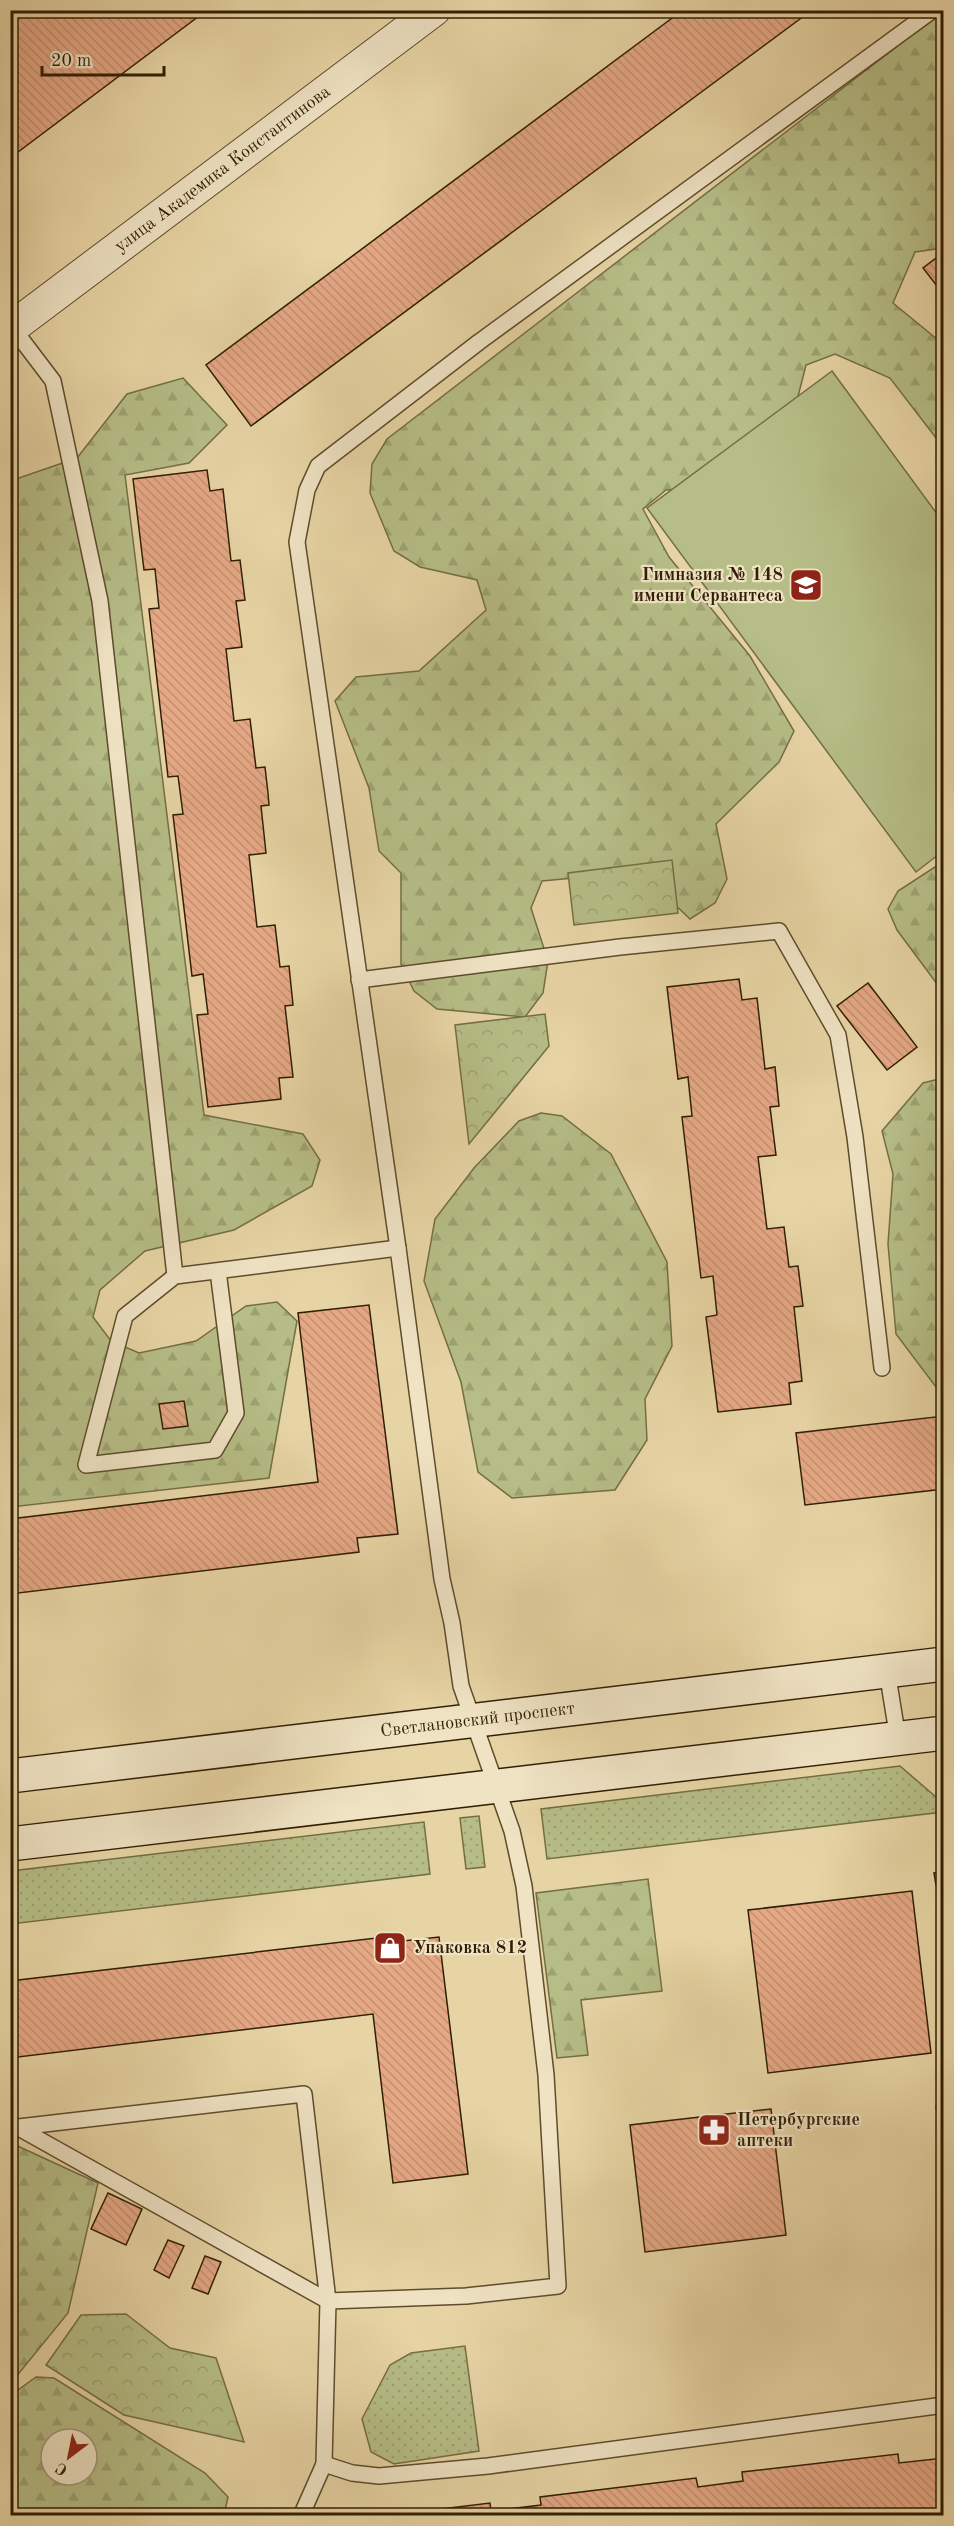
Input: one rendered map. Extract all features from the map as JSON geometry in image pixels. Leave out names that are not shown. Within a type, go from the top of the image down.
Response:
[{"type":"main road","name":"Светлановский проспект","points":[[10,1776],[944,1664]]},
{"type":"main road","points":[[10,1844],[944,1733]]},
{"type":"street","name":"улица Академика Константинова","points":[[11,328],[434,10]]},
{"type":"lane","points":[[14,2128],[328,2301],[466,2296],[558,2286],[546,2075],[525,1898],[512,1831],[461,1686],[452,1623],[442,1580],[398,1248],[297,542],[307,490],[318,466],[479,342],[933,10]]},
{"type":"lane","points":[[11,328],[53,381],[100,601],[175,1276]]},
{"type":"lane","points":[[359,980],[620,947],[779,931],[838,1035],[855,1137],[882,1368]]},
{"type":"lane","points":[[218,1271],[236,1413],[215,1450],[86,1465],[125,1316],[175,1276],[398,1248]]},
{"type":"lane","points":[[887,1671],[898,1739]]},
{"type":"lane","points":[[14,2128],[304,2094],[328,2301],[324,2464],[301,2516]]},
{"type":"lane","points":[[324,2464],[352,2473],[379,2476],[488,2466],[944,2405]]},
{"type":"green space","points":[[943,11],[943,248],[915,252],[893,303],[943,344],[943,447],[890,378],[835,354],[806,365],[790,428],[726,488],[666,490],[643,509],[669,557],[750,656],[794,731],[779,762],[716,824],[727,879],[715,903],[690,919],[668,898],[659,870],[542,881],[531,908],[548,961],[543,993],[525,1017],[437,1009],[414,991],[401,964],[401,873],[379,851],[369,788],[335,701],[356,677],[419,671],[486,610],[477,580],[420,567],[394,551],[370,493],[372,464],[387,439]]},
{"type":"green space","points":[[832,371],[943,522],[943,851],[916,872],[647,508]]},
{"type":"green space","points":[[183,378],[227,425],[189,463],[125,475],[204,1115],[303,1134],[320,1160],[312,1186],[234,1230],[145,1251],[100,1290],[93,1317],[111,1341],[139,1353],[196,1341],[246,1306],[277,1302],[297,1321],[269,1478],[11,1507],[10,664],[16,609],[10,599],[10,481],[77,458],[127,394]]},
{"type":"green space","points":[[672,860],[678,913],[574,925],[568,873]]},
{"type":"green space","points":[[935,867],[943,873],[943,992],[897,930],[888,909],[898,891]]},
{"type":"green space","points":[[545,1014],[549,1046],[469,1144],[455,1025]]},
{"type":"green space","points":[[944,1078],[943,1392],[936,1387],[896,1334],[888,1244],[893,1174],[882,1131],[923,1083]]},
{"type":"green space","points":[[541,1113],[562,1116],[611,1154],[667,1262],[672,1346],[645,1399],[647,1440],[615,1490],[512,1498],[478,1472],[461,1382],[424,1281],[435,1219],[474,1168],[519,1121]]},
{"type":"green space","points":[[900,1766],[943,1803],[943,1812],[547,1859],[541,1809]]},
{"type":"green space","points":[[479,1816],[485,1867],[466,1869],[460,1818]]},
{"type":"green space","points":[[424,1822],[430,1874],[11,1924],[11,1871]]},
{"type":"green space","points":[[648,1879],[662,1991],[581,2000],[588,2055],[557,2058],[536,1893]]},
{"type":"green space","points":[[11,2143],[98,2183],[68,2313],[11,2383]]},
{"type":"green space","points":[[126,2314],[170,2348],[216,2358],[244,2442],[124,2415],[46,2365],[81,2315]]},
{"type":"green space","points":[[465,2346],[479,2451],[394,2464],[371,2452],[362,2419],[390,2365],[411,2353]]},
{"type":"green space","points":[[36,2377],[54,2378],[205,2473],[228,2497],[224,2515],[11,2515],[11,2399],[14,2393]]},
{"type":"building","points":[[27,10],[207,10],[10,158],[10,23]]},
{"type":"building","points":[[683,10],[812,10],[251,426],[206,365]]},
{"type":"building","points":[[944,252],[944,295],[923,268]]},
{"type":"building","points":[[207,470],[210,491],[223,489],[231,561],[240,560],[245,600],[236,601],[242,647],[226,649],[234,721],[250,719],[256,768],[265,767],[268,793],[269,805],[261,806],[266,853],[249,855],[257,927],[275,925],[280,967],[289,966],[293,1005],[285,1006],[293,1077],[279,1078],[281,1099],[208,1107],[197,1015],[208,1014],[203,974],[192,976],[173,815],[183,814],[178,776],[168,777],[149,609],[159,608],[155,569],[144,570],[133,479]]},
{"type":"building","points":[[739,979],[742,1000],[757,998],[765,1069],[775,1067],[779,1106],[770,1107],[776,1155],[758,1157],[767,1229],[784,1227],[789,1267],[798,1266],[803,1306],[794,1307],[802,1381],[789,1383],[791,1404],[718,1412],[706,1317],[717,1315],[713,1276],[701,1278],[682,1117],[692,1116],[688,1077],[678,1079],[667,987]]},
{"type":"building","points":[[868,983],[917,1047],[887,1070],[837,1006]]},
{"type":"building","points":[[369,1305],[398,1534],[357,1538],[359,1552],[10,1594],[10,1519],[318,1482],[298,1313]]},
{"type":"building","points":[[184,1401],[188,1426],[163,1429],[159,1404]]},
{"type":"building","points":[[944,1416],[944,1489],[805,1505],[796,1433]]},
{"type":"building","points":[[944,1872],[944,1884],[936,1885],[934,1873]]},
{"type":"building","points":[[912,1891],[931,2053],[768,2073],[748,1910]]},
{"type":"building","points":[[402,1935],[403,1941],[439,1937],[468,2174],[393,2183],[373,2014],[10,2058],[10,1981]]},
{"type":"building","points":[[944,2105],[944,2169],[936,2106]]},
{"type":"building","points":[[771,2109],[786,2235],[645,2252],[630,2125]]},
{"type":"building","points":[[108,2193],[142,2209],[126,2245],[91,2229]]},
{"type":"building","points":[[168,2240],[184,2246],[169,2278],[154,2270]]},
{"type":"building","points":[[205,2256],[221,2262],[208,2294],[192,2288]]},
{"type":"building","points":[[898,2454],[899,2463],[944,2458],[944,2516],[400,2516],[400,2514],[490,2503],[491,2511],[541,2505],[540,2497],[696,2478],[698,2487],[743,2481],[742,2472]]},
{"type":"place","name":"Гимназия № 148 имени Сервантеса","points":[[806,585]]},
{"type":"place","name":"Упаковка 812","points":[[390,1948]]},
{"type":"place","name":"Петербургские аптеки","points":[[714,2130]]}]
